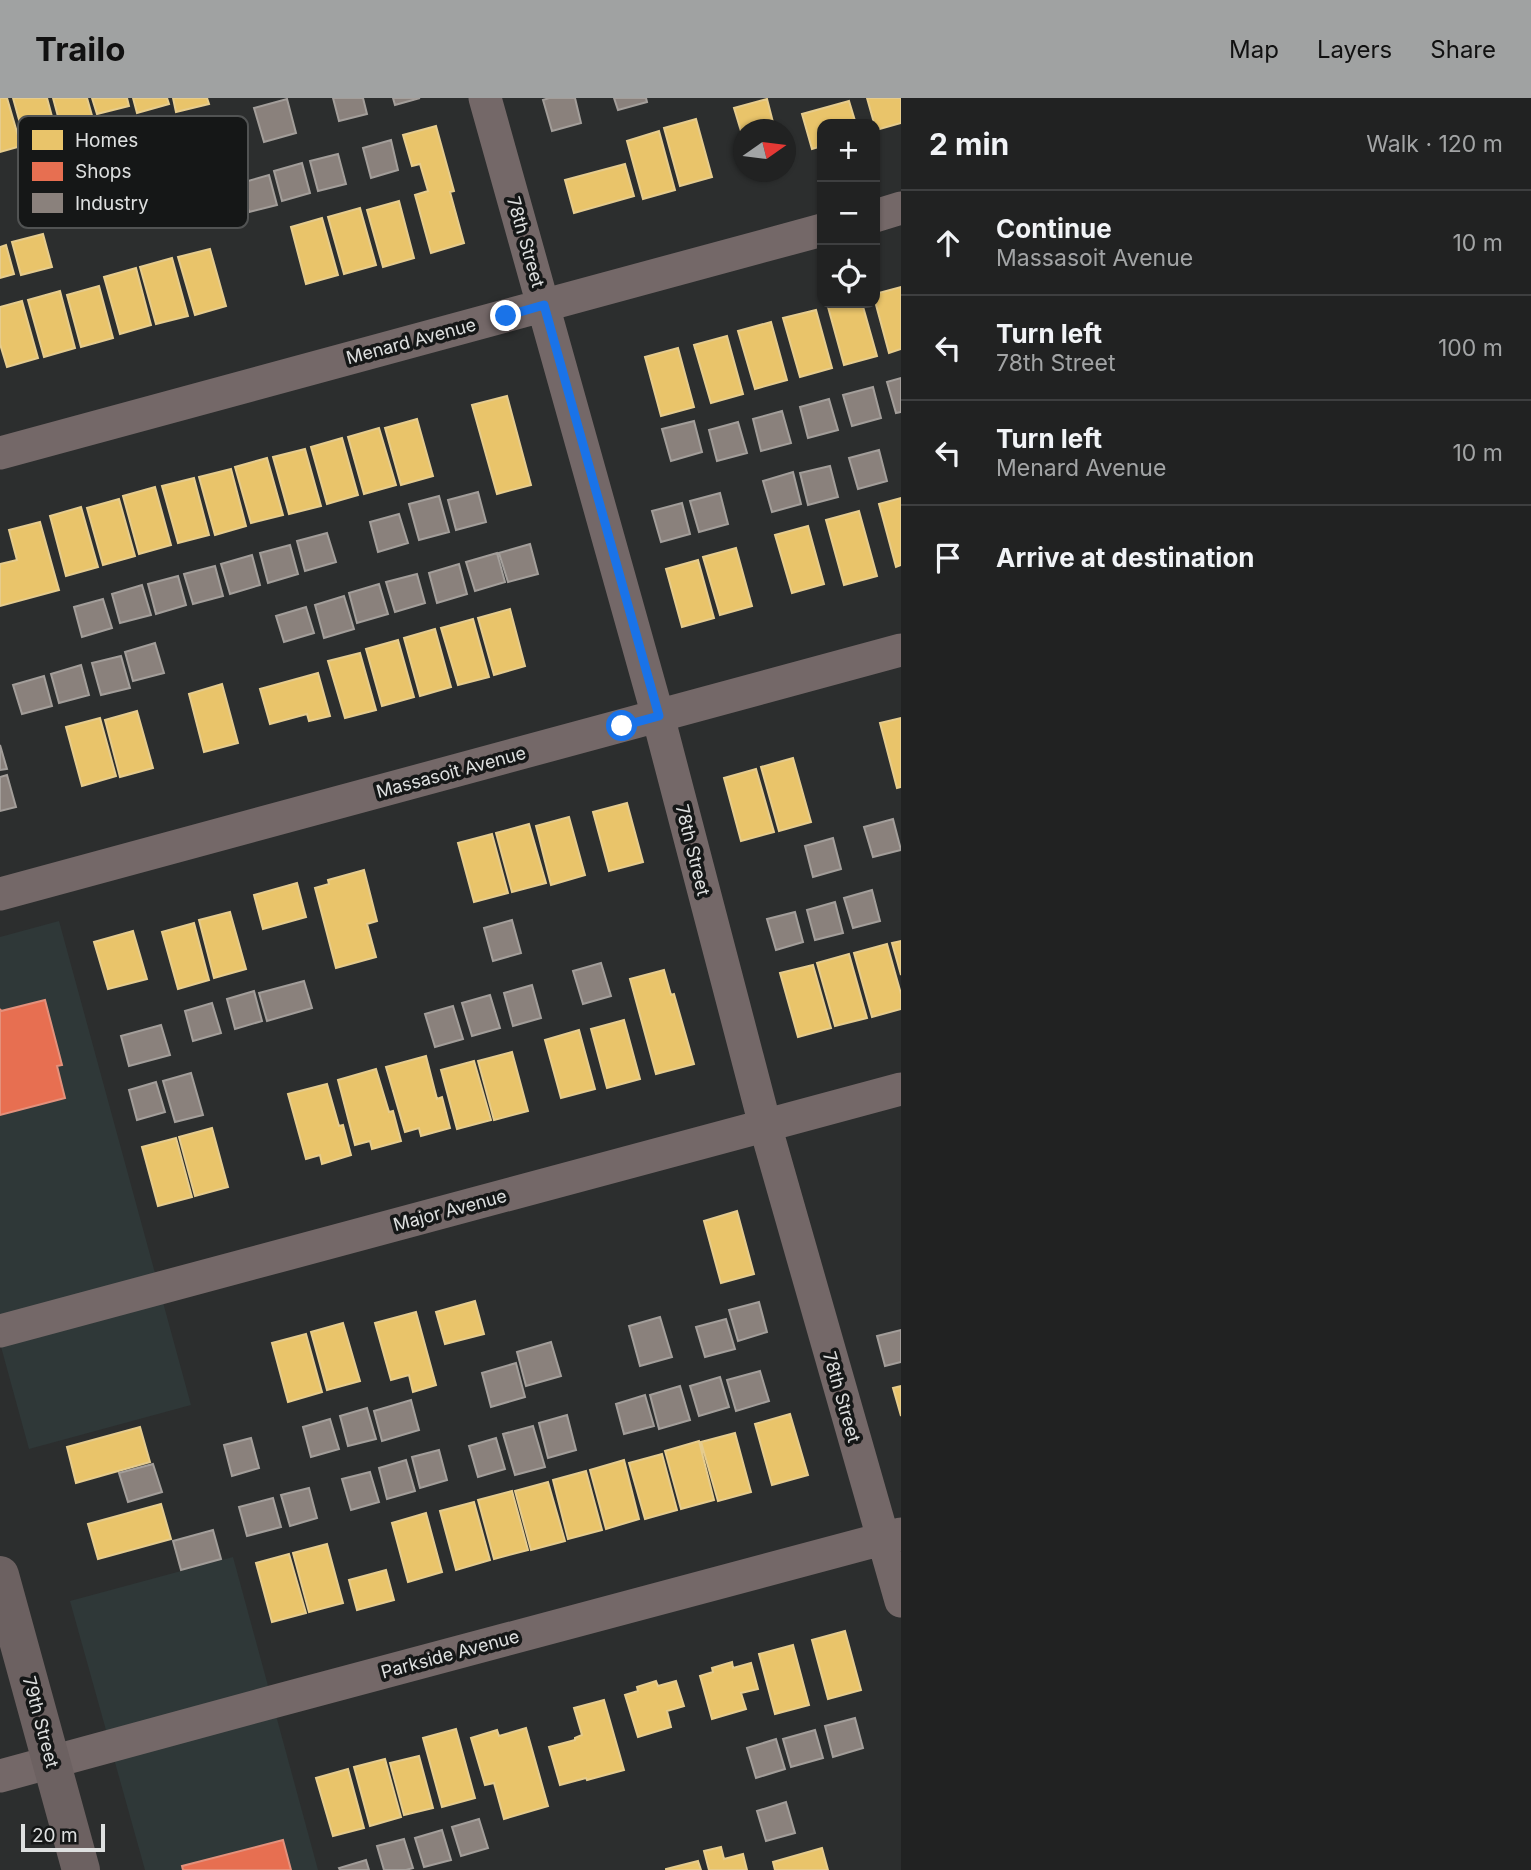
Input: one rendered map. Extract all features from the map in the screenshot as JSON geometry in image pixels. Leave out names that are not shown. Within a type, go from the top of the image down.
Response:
[{"type":"main road","name":"79th Street","points":[[0,1575],[81,1870]]},
{"type":"street","name":"78th Street","points":[[485,98],[659,716],[765,1125],[892,1537],[901,1601]]},
{"type":"street","points":[[880,214],[901,208]]},
{"type":"street","name":"Menard Avenue","points":[[0,453],[817,231]]},
{"type":"street","name":"Massasoit Avenue","points":[[0,894],[901,650]]},
{"type":"street","name":"Major Avenue","points":[[0,1331],[901,1088]]},
{"type":"street","name":"Parkside Avenue","points":[[0,1776],[892,1537]]},
{"type":"shaded area","points":[[59,921],[191,1405],[29,1449],[0,1343],[0,937]]},
{"type":"shaded area","points":[[233,1557],[318,1870],[145,1870],[70,1601]]},
{"type":"building: Homes","points":[[0,98],[7,98],[18,136],[18,147],[0,152]]},
{"type":"building: Homes","points":[[13,98],[47,98],[52,116],[18,116]]},
{"type":"building: Homes","points":[[53,98],[87,98],[92,116],[58,116]]},
{"type":"building: Homes","points":[[92,98],[127,98],[129,106],[97,114]]},
{"type":"building: Homes","points":[[133,98],[167,98],[169,104],[137,113]]},
{"type":"building: Homes","points":[[173,98],[207,98],[209,104],[176,112]]},
{"type":"building: Homes","points":[[867,98],[901,98],[901,123],[880,129],[880,119],[873,119]]},
{"type":"building: Homes","points":[[767,99],[772,119],[737,119],[734,108]]},
{"type":"building: Homes","points":[[849,101],[854,119],[817,119],[817,148],[812,149],[802,114]]},
{"type":"building: Homes","points":[[696,119],[712,177],[680,186],[664,128]]},
{"type":"building: Homes","points":[[436,126],[454,191],[450,192],[464,243],[431,253],[415,195],[428,191],[420,164],[412,166],[403,135]]},
{"type":"building: Homes","points":[[659,131],[675,190],[643,199],[627,141]]},
{"type":"building: Homes","points":[[625,164],[634,196],[574,213],[565,180]]},
{"type":"building: Homes","points":[[399,201],[414,258],[383,267],[367,210]]},
{"type":"building: Homes","points":[[360,208],[376,265],[344,274],[328,217]]},
{"type":"building: Homes","points":[[322,218],[338,275],[306,284],[291,227]]},
{"type":"building: Homes","points":[[43,234],[52,267],[21,275],[12,242]]},
{"type":"building: Homes","points":[[6,245],[14,274],[0,278],[0,247]]},
{"type":"building: Homes","points":[[210,249],[226,306],[195,315],[178,257]]},
{"type":"building: Homes","points":[[172,258],[188,316],[156,324],[140,267]]},
{"type":"building: Homes","points":[[136,268],[151,325],[120,334],[104,277]]},
{"type":"building: Homes","points":[[99,286],[113,338],[81,347],[67,295]]},
{"type":"building: Homes","points":[[901,287],[901,349],[889,353],[877,308],[880,308],[880,293]]},
{"type":"building: Homes","points":[[60,291],[75,348],[44,357],[28,300]]},
{"type":"building: Homes","points":[[22,301],[38,358],[7,367],[0,344],[0,307]]},
{"type":"building: Homes","points":[[828,308],[863,308],[877,356],[844,365]]},
{"type":"building: Homes","points":[[816,310],[832,368],[800,377],[783,318]]},
{"type":"building: Homes","points":[[771,322],[787,380],[755,389],[738,331]]},
{"type":"building: Homes","points":[[727,336],[743,394],[711,403],[694,345]]},
{"type":"building: Homes","points":[[678,348],[694,407],[661,416],[645,357]]},
{"type":"building: Homes","points":[[507,396],[531,485],[497,494],[472,405]]},
{"type":"building: Homes","points":[[417,419],[433,476],[401,485],[385,428]]},
{"type":"building: Homes","points":[[379,428],[396,485],[364,494],[348,437]]},
{"type":"building: Homes","points":[[342,438],[358,495],[327,504],[311,447]]},
{"type":"building: Homes","points":[[305,449],[321,506],[289,514],[273,457]]},
{"type":"building: Homes","points":[[267,458],[283,515],[251,523],[235,467]]},
{"type":"building: Homes","points":[[231,469],[246,526],[215,535],[199,477]]},
{"type":"building: Homes","points":[[194,478],[209,535],[178,543],[162,486]]},
{"type":"building: Homes","points":[[155,487],[171,545],[139,554],[123,496]]},
{"type":"building: Homes","points":[[901,498],[901,565],[896,567],[879,504]]},
{"type":"building: Homes","points":[[119,499],[135,556],[103,565],[87,508]]},
{"type":"building: Homes","points":[[81,507],[98,567],[66,576],[50,516]]},
{"type":"building: Homes","points":[[859,511],[877,576],[844,585],[826,520]]},
{"type":"building: Homes","points":[[40,522],[59,590],[0,606],[0,564],[17,560],[9,530]]},
{"type":"building: Homes","points":[[808,526],[824,584],[792,593],[775,535]]},
{"type":"building: Homes","points":[[736,548],[752,606],[720,615],[703,557]]},
{"type":"building: Homes","points":[[698,560],[714,618],[682,627],[666,569]]},
{"type":"building: Homes","points":[[510,609],[525,666],[494,675],[478,618]]},
{"type":"building: Homes","points":[[473,619],[489,677],[458,685],[441,628]]},
{"type":"building: Homes","points":[[435,629],[451,687],[420,696],[404,638]]},
{"type":"building: Homes","points":[[398,640],[414,697],[382,706],[366,649]]},
{"type":"building: Homes","points":[[360,653],[376,710],[345,718],[328,661]]},
{"type":"building: Homes","points":[[318,673],[330,716],[309,721],[307,714],[270,724],[260,689]]},
{"type":"building: Homes","points":[[222,684],[238,743],[204,752],[189,694]]},
{"type":"building: Homes","points":[[137,711],[153,768],[120,777],[105,720]]},
{"type":"building: Homes","points":[[100,718],[116,776],[82,786],[66,727]]},
{"type":"building: Homes","points":[[901,718],[901,787],[897,788],[880,723]]},
{"type":"building: Homes","points":[[793,758],[811,822],[779,831],[761,767]]},
{"type":"building: Homes","points":[[756,769],[774,832],[741,841],[724,778]]},
{"type":"building: Homes","points":[[627,803],[643,862],[609,871],[593,812]]},
{"type":"building: Homes","points":[[569,817],[585,875],[551,885],[536,826]]},
{"type":"building: Homes","points":[[529,824],[546,883],[512,892],[496,833]]},
{"type":"building: Homes","points":[[492,834],[508,893],[474,902],[458,843]]},
{"type":"building: Homes","points":[[364,870],[377,921],[367,924],[376,957],[336,968],[315,888],[329,884],[328,880]]},
{"type":"building: Homes","points":[[297,883],[306,917],[263,929],[254,895]]},
{"type":"building: Homes","points":[[230,912],[246,969],[214,978],[199,920]]},
{"type":"building: Homes","points":[[194,923],[209,980],[178,989],[162,932]]},
{"type":"building: Homes","points":[[133,931],[147,979],[108,989],[94,942]]},
{"type":"building: Homes","points":[[901,941],[901,975],[892,943]]},
{"type":"building: Homes","points":[[887,944],[901,994],[901,1009],[872,1017],[854,953]]},
{"type":"building: Homes","points":[[849,954],[867,1018],[835,1026],[817,963]]},
{"type":"building: Homes","points":[[813,965],[831,1028],[798,1037],[780,973]]},
{"type":"building: Homes","points":[[664,970],[671,995],[674,994],[694,1064],[656,1074],[630,979]]},
{"type":"building: Homes","points":[[624,1020],[640,1079],[607,1088],[591,1029]]},
{"type":"building: Homes","points":[[579,1030],[595,1089],[561,1098],[545,1040]]},
{"type":"building: Homes","points":[[512,1052],[528,1111],[494,1120],[478,1061]]},
{"type":"building: Homes","points":[[426,1056],[437,1099],[442,1097],[450,1128],[421,1136],[419,1128],[405,1132],[386,1067]]},
{"type":"building: Homes","points":[[474,1061],[491,1120],[457,1129],[441,1070]]},
{"type":"building: Homes","points":[[376,1069],[389,1112],[393,1111],[401,1141],[372,1149],[370,1141],[355,1145],[338,1080]]},
{"type":"building: Homes","points":[[327,1084],[351,1155],[322,1164],[320,1155],[306,1159],[288,1094]]},
{"type":"building: Homes","points":[[212,1128],[228,1187],[195,1196],[179,1137]]},
{"type":"building: Homes","points":[[176,1138],[192,1197],[158,1206],[142,1147]]},
{"type":"building: Homes","points":[[737,1211],[754,1274],[721,1283],[704,1221]]},
{"type":"building: Homes","points":[[475,1301],[484,1334],[445,1344],[436,1312]]},
{"type":"building: Homes","points":[[416,1312],[436,1385],[413,1392],[409,1375],[391,1380],[375,1323]]},
{"type":"building: Homes","points":[[343,1323],[360,1381],[327,1390],[311,1332]]},
{"type":"building: Homes","points":[[306,1334],[322,1392],[288,1402],[272,1343]]},
{"type":"building: Homes","points":[[901,1386],[901,1416],[893,1388]]},
{"type":"building: Homes","points":[[790,1414],[808,1475],[772,1485],[755,1424]]},
{"type":"building: Homes","points":[[140,1427],[150,1462],[76,1483],[67,1447]]},
{"type":"building: Homes","points":[[735,1433],[751,1492],[718,1501],[701,1442]]},
{"type":"building: Homes","points":[[699,1441],[714,1500],[681,1509],[665,1451]]},
{"type":"building: Homes","points":[[662,1454],[677,1510],[645,1519],[629,1463]]},
{"type":"building: Homes","points":[[624,1460],[639,1519],[606,1529],[590,1470]]},
{"type":"building: Homes","points":[[586,1471],[602,1530],[568,1539],[553,1480]]},
{"type":"building: Homes","points":[[548,1482],[565,1541],[531,1550],[515,1491]]},
{"type":"building: Homes","points":[[512,1491],[528,1550],[494,1559],[478,1500]]},
{"type":"building: Homes","points":[[474,1502],[490,1560],[456,1570],[440,1511]]},
{"type":"building: Homes","points":[[161,1504],[171,1539],[98,1559],[88,1524]]},
{"type":"building: Homes","points":[[426,1513],[442,1572],[408,1582],[392,1523]]},
{"type":"building: Homes","points":[[327,1544],[343,1603],[309,1612],[293,1553]]},
{"type":"building: Homes","points":[[289,1554],[306,1613],[272,1622],[256,1563]]},
{"type":"building: Homes","points":[[386,1570],[394,1600],[357,1610],[349,1580]]},
{"type":"building: Homes","points":[[845,1631],[861,1690],[828,1699],[812,1640]]},
{"type":"building: Homes","points":[[793,1645],[809,1705],[775,1714],[759,1654]]},
{"type":"building: Homes","points":[[732,1662],[733,1668],[751,1663],[758,1689],[741,1693],[746,1709],[712,1719],[700,1676],[713,1672],[712,1668]]},
{"type":"building: Homes","points":[[656,1681],[658,1686],[676,1681],[684,1706],[667,1711],[671,1727],[638,1737],[625,1695],[638,1691],[637,1687]]},
{"type":"building: Homes","points":[[604,1700],[624,1770],[560,1785],[549,1747],[575,1740],[582,1735],[574,1708]]},
{"type":"building: Homes","points":[[526,1728],[548,1806],[504,1819],[494,1783],[485,1785],[471,1738],[497,1730],[499,1736]]},
{"type":"building: Homes","points":[[456,1729],[475,1798],[442,1807],[423,1738]]},
{"type":"building: Homes","points":[[419,1756],[433,1808],[404,1815],[390,1763]]},
{"type":"building: Homes","points":[[385,1759],[401,1817],[370,1826],[354,1767]]},
{"type":"building: Homes","points":[[348,1769],[364,1828],[333,1836],[316,1778]]},
{"type":"building: Homes","points":[[721,1847],[724,1859],[743,1854],[747,1870],[709,1870],[704,1851]]},
{"type":"building: Homes","points":[[822,1848],[828,1870],[775,1870],[773,1862]]},
{"type":"building: Homes","points":[[698,1861],[701,1870],[666,1870],[666,1869]]},
{"type":"building: Shops","points":[[45,1000],[62,1065],[57,1066],[65,1098],[0,1115],[0,1009],[1,1011]]},
{"type":"building: Shops","points":[[283,1840],[291,1870],[183,1870],[182,1866]]},
{"type":"building: Industry","points":[[333,98],[363,98],[367,114],[339,121]]},
{"type":"building: Industry","points":[[393,98],[420,98],[395,105]]},
{"type":"building: Industry","points":[[575,98],[581,123],[552,131],[543,100]]},
{"type":"building: Industry","points":[[614,98],[646,98],[647,102],[618,110]]},
{"type":"building: Industry","points":[[287,99],[296,133],[264,142],[254,108]]},
{"type":"building: Industry","points":[[391,140],[398,170],[371,178],[363,148]]},
{"type":"building: Industry","points":[[338,154],[346,184],[318,191],[310,161]]},
{"type":"building: Industry","points":[[302,163],[310,193],[282,201],[274,171]]},
{"type":"building: Industry","points":[[269,175],[277,205],[249,212],[248,181]]},
{"type":"building: Industry","points":[[901,378],[901,412],[896,413],[887,382]]},
{"type":"building: Industry","points":[[873,387],[881,418],[852,426],[843,395]]},
{"type":"building: Industry","points":[[829,399],[838,430],[808,438],[800,407]]},
{"type":"building: Industry","points":[[782,411],[791,443],[761,451],[753,419]]},
{"type":"building: Industry","points":[[694,421],[702,452],[671,461],[662,429]]},
{"type":"building: Industry","points":[[738,422],[747,453],[717,461],[709,430]]},
{"type":"building: Industry","points":[[879,450],[887,481],[858,489],[849,458]]},
{"type":"building: Industry","points":[[830,466],[838,497],[808,505],[800,473]]},
{"type":"building: Industry","points":[[793,472],[801,504],[772,512],[763,481]]},
{"type":"building: Industry","points":[[478,492],[486,522],[456,530],[448,500]]},
{"type":"building: Industry","points":[[720,493],[728,524],[699,532],[690,501]]},
{"type":"building: Industry","points":[[439,496],[449,532],[419,540],[409,504]]},
{"type":"building: Industry","points":[[682,503],[690,534],[661,542],[652,511]]},
{"type":"building: Industry","points":[[399,514],[408,543],[378,552],[370,522]]},
{"type":"building: Industry","points":[[327,533],[336,562],[305,571],[297,541]]},
{"type":"building: Industry","points":[[530,544],[538,574],[508,582],[499,553]]},
{"type":"building: Industry","points":[[290,545],[298,574],[268,583],[260,553]]},
{"type":"building: Industry","points":[[497,553],[505,582],[475,591],[466,562]]},
{"type":"building: Industry","points":[[252,555],[260,585],[230,594],[221,564]]},
{"type":"building: Industry","points":[[459,564],[467,594],[437,603],[429,573]]},
{"type":"building: Industry","points":[[215,566],[223,596],[193,604],[184,574]]},
{"type":"building: Industry","points":[[417,574],[425,603],[395,612],[386,582]]},
{"type":"building: Industry","points":[[178,576],[186,605],[156,614],[148,584]]},
{"type":"building: Industry","points":[[379,584],[388,614],[357,623],[349,593]]},
{"type":"building: Industry","points":[[142,585],[151,615],[120,623],[112,594]]},
{"type":"building: Industry","points":[[344,596],[354,629],[324,638],[315,605]]},
{"type":"building: Industry","points":[[103,599],[112,628],[82,637],[74,607]]},
{"type":"building: Industry","points":[[306,607],[314,633],[284,642],[276,616]]},
{"type":"building: Industry","points":[[155,643],[164,673],[133,681],[125,652]]},
{"type":"building: Industry","points":[[121,656],[130,688],[101,695],[92,663]]},
{"type":"building: Industry","points":[[81,665],[89,695],[59,703],[51,674]]},
{"type":"building: Industry","points":[[44,676],[52,706],[22,714],[13,685]]},
{"type":"building: Industry","points":[[0,745],[7,769],[0,770]]},
{"type":"building: Industry","points":[[7,775],[16,807],[0,811],[0,777]]},
{"type":"building: Industry","points":[[893,819],[901,850],[873,857],[864,827]]},
{"type":"building: Industry","points":[[833,838],[841,869],[813,877],[805,846]]},
{"type":"building: Industry","points":[[872,890],[880,921],[853,928],[844,898]]},
{"type":"building: Industry","points":[[835,902],[843,933],[815,940],[807,910]]},
{"type":"building: Industry","points":[[795,912],[803,942],[776,950],[767,919]]},
{"type":"building: Industry","points":[[512,920],[521,953],[493,961],[484,928]]},
{"type":"building: Industry","points":[[601,963],[611,996],[583,1004],[573,971]]},
{"type":"building: Industry","points":[[304,981],[312,1008],[267,1021],[259,993]]},
{"type":"building: Industry","points":[[532,985],[541,1018],[513,1026],[504,993]]},
{"type":"building: Industry","points":[[254,991],[262,1021],[235,1029],[227,999]]},
{"type":"building: Industry","points":[[490,995],[500,1028],[472,1036],[462,1003]]},
{"type":"building: Industry","points":[[212,1003],[221,1033],[193,1041],[185,1011]]},
{"type":"building: Industry","points":[[453,1006],[463,1039],[435,1047],[425,1014]]},
{"type":"building: Industry","points":[[161,1025],[170,1055],[129,1066],[121,1036]]},
{"type":"building: Industry","points":[[191,1073],[203,1115],[175,1122],[163,1081]]},
{"type":"building: Industry","points":[[156,1082],[165,1112],[137,1120],[129,1090]]},
{"type":"building: Industry","points":[[759,1302],[767,1332],[738,1341],[729,1310]]},
{"type":"building: Industry","points":[[660,1317],[672,1357],[640,1366],[629,1326]]},
{"type":"building: Industry","points":[[726,1319],[735,1349],[705,1357],[696,1327]]},
{"type":"building: Industry","points":[[901,1330],[901,1362],[885,1366],[877,1336]]},
{"type":"building: Industry","points":[[551,1342],[561,1376],[526,1386],[517,1352]]},
{"type":"building: Industry","points":[[516,1363],[525,1397],[491,1407],[482,1373]]},
{"type":"building: Industry","points":[[760,1371],[769,1401],[736,1411],[727,1380]]},
{"type":"building: Industry","points":[[720,1377],[729,1407],[699,1416],[690,1386]]},
{"type":"building: Industry","points":[[680,1386],[690,1420],[659,1429],[650,1395]]},
{"type":"building: Industry","points":[[645,1395],[654,1426],[624,1434],[616,1404]]},
{"type":"building: Industry","points":[[411,1400],[419,1430],[382,1441],[374,1411]]},
{"type":"building: Industry","points":[[367,1408],[376,1439],[348,1446],[340,1416]]},
{"type":"building: Industry","points":[[567,1415],[576,1450],[548,1458],[539,1423]]},
{"type":"building: Industry","points":[[330,1419],[339,1449],[311,1457],[303,1427]]},
{"type":"building: Industry","points":[[533,1426],[545,1467],[515,1475],[503,1434]]},
{"type":"building: Industry","points":[[251,1438],[259,1468],[232,1476],[224,1445]]},
{"type":"building: Industry","points":[[496,1438],[505,1469],[478,1477],[469,1446]]},
{"type":"building: Industry","points":[[439,1450],[447,1480],[420,1488],[412,1457]]},
{"type":"building: Industry","points":[[406,1460],[415,1491],[387,1499],[379,1468]]},
{"type":"building: Industry","points":[[153,1464],[162,1492],[128,1502],[119,1473]]},
{"type":"building: Industry","points":[[370,1472],[379,1502],[351,1510],[342,1479]]},
{"type":"building: Industry","points":[[309,1488],[317,1518],[290,1526],[281,1495]]},
{"type":"building: Industry","points":[[273,1498],[281,1527],[247,1536],[239,1507]]},
{"type":"building: Industry","points":[[213,1530],[221,1559],[181,1570],[173,1541]]},
{"type":"building: Industry","points":[[855,1718],[863,1748],[833,1757],[825,1726]]},
{"type":"building: Industry","points":[[815,1730],[823,1758],[791,1767],[783,1739]]},
{"type":"building: Industry","points":[[776,1739],[785,1769],[756,1778],[747,1748]]},
{"type":"building: Industry","points":[[786,1802],[795,1833],[766,1841],[757,1811]]},
{"type":"building: Industry","points":[[479,1819],[488,1848],[461,1856],[452,1827]]},
{"type":"building: Industry","points":[[442,1830],[451,1860],[424,1867],[415,1838]]},
{"type":"building: Industry","points":[[404,1839],[413,1868],[384,1870],[377,1846]]},
{"type":"building: Industry","points":[[366,1860],[369,1870],[339,1868]]},
{"type":"route","points":[[506,316],[544,305],[659,716],[622,726]]}]
